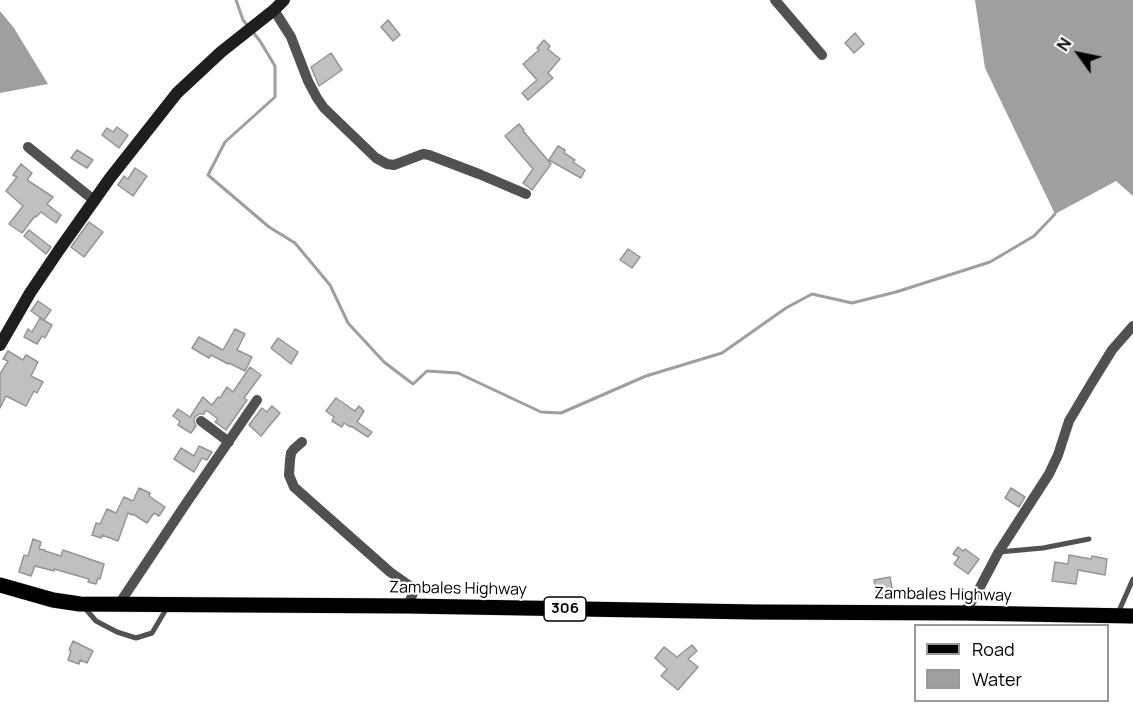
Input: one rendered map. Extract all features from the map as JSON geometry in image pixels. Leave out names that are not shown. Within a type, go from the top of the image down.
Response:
[{"type":"main road","name":"Zambales Highway","points":[[0,585],[53,600],[81,604],[1133,616]]},
{"type":"street","points":[[0,345],[30,293],[110,178],[177,93],[214,58],[284,0]]},
{"type":"street","points":[[775,0],[822,55]]},
{"type":"street","points":[[271,13],[291,37],[316,98],[376,158],[393,165],[423,154],[429,155],[526,194]]},
{"type":"street","points":[[28,147],[95,201]]},
{"type":"street","points":[[964,613],[998,553],[1049,474],[1069,421],[1112,350],[1133,326]]},
{"type":"street","points":[[119,604],[257,400]]},
{"type":"street","points":[[201,422],[229,442]]},
{"type":"street","points":[[302,442],[291,453],[289,475],[294,487],[390,572],[410,586],[413,593],[408,606]]},
{"type":"lane","points":[[998,553],[1043,548],[1089,539]]},
{"type":"lane","points":[[1116,616],[1133,579]]},
{"type":"lane","points":[[81,604],[96,621],[117,632],[136,638],[152,633],[168,605]]},
{"type":"water","points":[[975,0],[1133,0],[1133,196],[1116,181],[1055,214],[985,68]]},
{"type":"water","points":[[0,11],[14,28],[48,84],[0,93]]},
{"type":"building","points":[[388,20],[400,35],[393,41],[381,27]]},
{"type":"building","points":[[855,33],[864,44],[854,53],[845,43]]},
{"type":"building","points":[[544,40],[550,46],[548,49],[560,59],[548,73],[553,78],[528,100],[522,93],[537,80],[523,64],[539,50],[537,48]]},
{"type":"building","points":[[331,53],[342,70],[319,86],[311,67]]},
{"type":"building","points":[[519,124],[551,164],[532,190],[523,183],[533,169],[505,136]]},
{"type":"building","points":[[117,127],[128,135],[119,148],[102,135],[107,128],[113,132]]},
{"type":"building","points":[[558,146],[575,160],[573,162],[585,170],[581,178],[549,160]]},
{"type":"building","points":[[77,150],[93,160],[87,168],[71,158]]},
{"type":"building","points":[[21,164],[32,173],[27,180],[53,197],[47,204],[61,215],[56,223],[41,212],[22,233],[9,224],[23,206],[6,191],[17,177],[13,175]]},
{"type":"building","points":[[135,168],[147,176],[133,196],[118,185],[124,176],[128,179]]},
{"type":"building","points":[[89,222],[103,232],[84,257],[71,247]]},
{"type":"building","points":[[29,230],[51,247],[46,254],[24,236]]},
{"type":"building","points":[[628,249],[640,257],[632,268],[620,260]]},
{"type":"building","points":[[38,301],[51,310],[44,320],[31,311]]},
{"type":"building","points":[[40,318],[52,325],[45,338],[42,336],[37,344],[24,337],[28,329],[32,332]]},
{"type":"building","points":[[235,329],[245,334],[237,350],[252,357],[245,371],[211,355],[209,358],[192,348],[199,337],[223,350]]},
{"type":"building","points":[[278,338],[298,352],[291,364],[271,348]]},
{"type":"building","points":[[8,351],[23,360],[26,355],[38,362],[31,376],[43,382],[37,393],[34,391],[26,406],[6,396],[0,408],[0,374],[8,361],[3,359]]},
{"type":"building","points":[[250,367],[261,375],[244,398],[247,400],[226,430],[215,422],[218,419],[206,410],[204,414],[195,417],[196,426],[191,433],[178,425],[180,421],[173,416],[178,409],[190,417],[203,397],[212,405],[227,387],[233,392]]},
{"type":"building","points":[[336,398],[355,411],[359,406],[364,411],[357,422],[372,432],[368,437],[351,426],[344,423],[342,427],[332,421],[334,417],[326,411]]},
{"type":"building","points":[[272,406],[280,413],[261,436],[249,425],[262,408],[267,412]]},
{"type":"building","points":[[199,446],[212,452],[207,460],[202,458],[194,472],[174,459],[181,448],[194,456]]},
{"type":"building","points":[[139,488],[150,493],[149,496],[165,507],[159,516],[154,513],[147,523],[128,513],[118,541],[102,535],[101,538],[92,535],[96,523],[100,524],[107,509],[116,513],[124,497],[133,501]]},
{"type":"building","points":[[1011,488],[1025,497],[1019,507],[1005,498]]},
{"type":"building","points":[[33,539],[41,542],[39,549],[61,556],[63,550],[104,564],[100,579],[98,578],[96,584],[88,582],[89,579],[35,566],[31,576],[19,572],[24,555],[28,556]]},
{"type":"building","points":[[958,547],[979,559],[968,574],[954,564],[959,557],[953,554]]},
{"type":"building","points":[[1069,555],[1107,559],[1105,575],[1078,570],[1076,584],[1052,581],[1055,562],[1068,564]]},
{"type":"building","points":[[890,577],[893,593],[877,595],[874,580]]},
{"type":"building","points":[[73,641],[93,651],[87,663],[80,660],[79,664],[68,660]]},
{"type":"building","points":[[692,645],[697,651],[688,659],[698,667],[678,690],[661,676],[667,669],[655,658],[664,647],[677,657]]},
{"type":"waterway","points":[[236,0],[243,20],[248,26]]},
{"type":"waterway","points":[[252,31],[275,66],[275,97],[225,142],[208,175],[269,227],[295,243],[330,285],[348,323],[384,362],[413,384],[427,371],[458,373],[541,412],[561,413],[646,376],[722,353],[786,308],[812,294],[852,303],[896,292],[990,262],[1034,236],[1055,214]]}]
